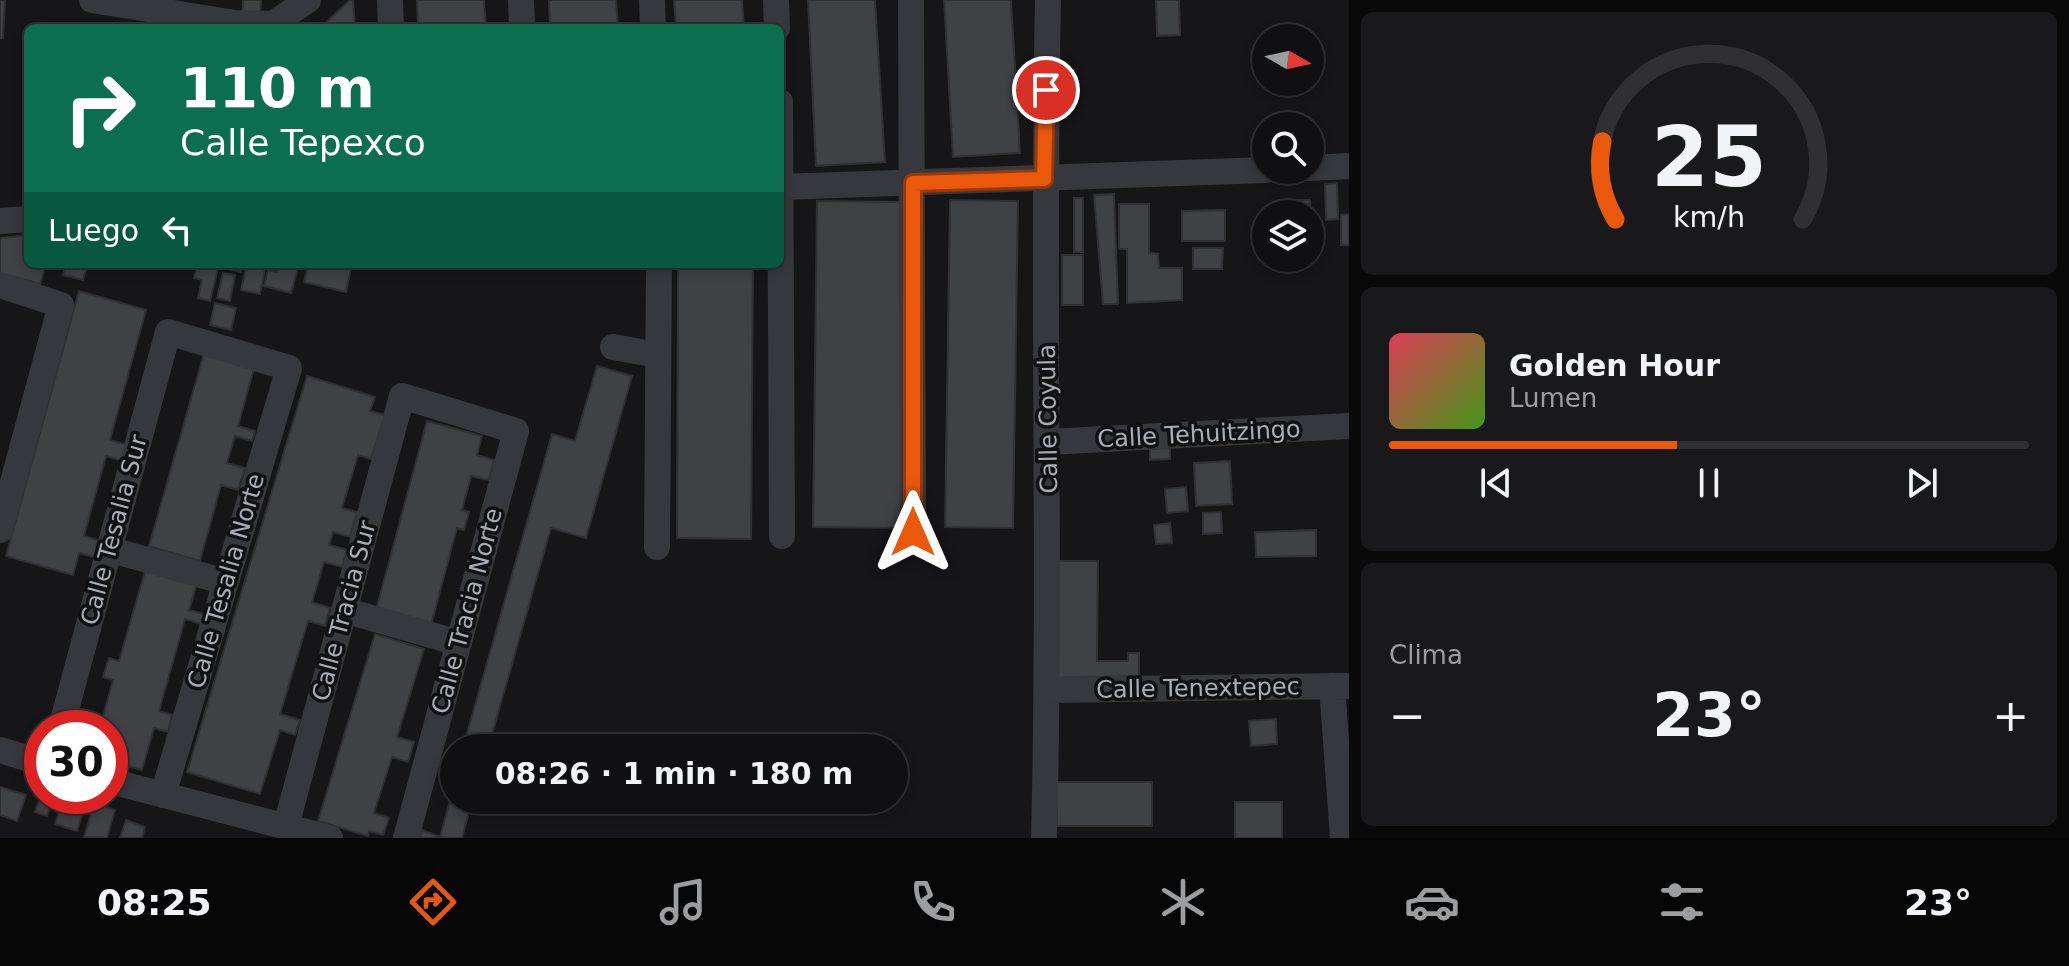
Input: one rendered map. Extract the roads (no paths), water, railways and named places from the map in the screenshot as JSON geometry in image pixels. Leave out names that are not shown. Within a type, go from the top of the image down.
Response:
[{"type":"street","points":[[92,0],[235,23],[273,24],[308,0]]},
{"type":"street","points":[[300,24],[325,0]]},
{"type":"street","points":[[390,0],[391,24]]},
{"type":"street","points":[[521,0],[522,24]]},
{"type":"street","points":[[652,0],[653,24]]},
{"type":"street","points":[[776,0],[777,24]]},
{"type":"street","points":[[911,0],[913,532]]},
{"type":"street","name":"Calle Coyula","points":[[1044,838],[1049,442],[1044,179],[1048,0]]},
{"type":"street","points":[[1324,167],[1349,166]]},
{"type":"street","points":[[784,187],[1252,171]]},
{"type":"street","points":[[0,221],[24,219]]},
{"type":"street","points":[[657,547],[659,268]]},
{"type":"street","points":[[781,268],[782,536]]},
{"type":"street","points":[[0,285],[61,305],[0,530]]},
{"type":"street","name":"Calle Tesalia Norte","points":[[163,795],[289,368],[168,332]]},
{"type":"street","name":"Calle Tesalia Sur","points":[[66,710],[168,332]]},
{"type":"street","points":[[613,347],[658,355]]},
{"type":"street","name":"Calle Tracia Norte","points":[[402,396],[516,431],[406,838]]},
{"type":"street","name":"Calle Tracia Sur","points":[[286,826],[402,396]]},
{"type":"street","name":"Calle Tehuitzingo","points":[[1049,442],[1349,426]]},
{"type":"street","points":[[108,549],[226,582]]},
{"type":"street","points":[[344,610],[459,643]]},
{"type":"street","points":[[1340,686],[1343,838]]},
{"type":"street","name":"Calle Tenextepec","points":[[1047,690],[1340,686]]},
{"type":"street","points":[[0,750],[24,757]]},
{"type":"street","points":[[128,786],[330,838]]}]
